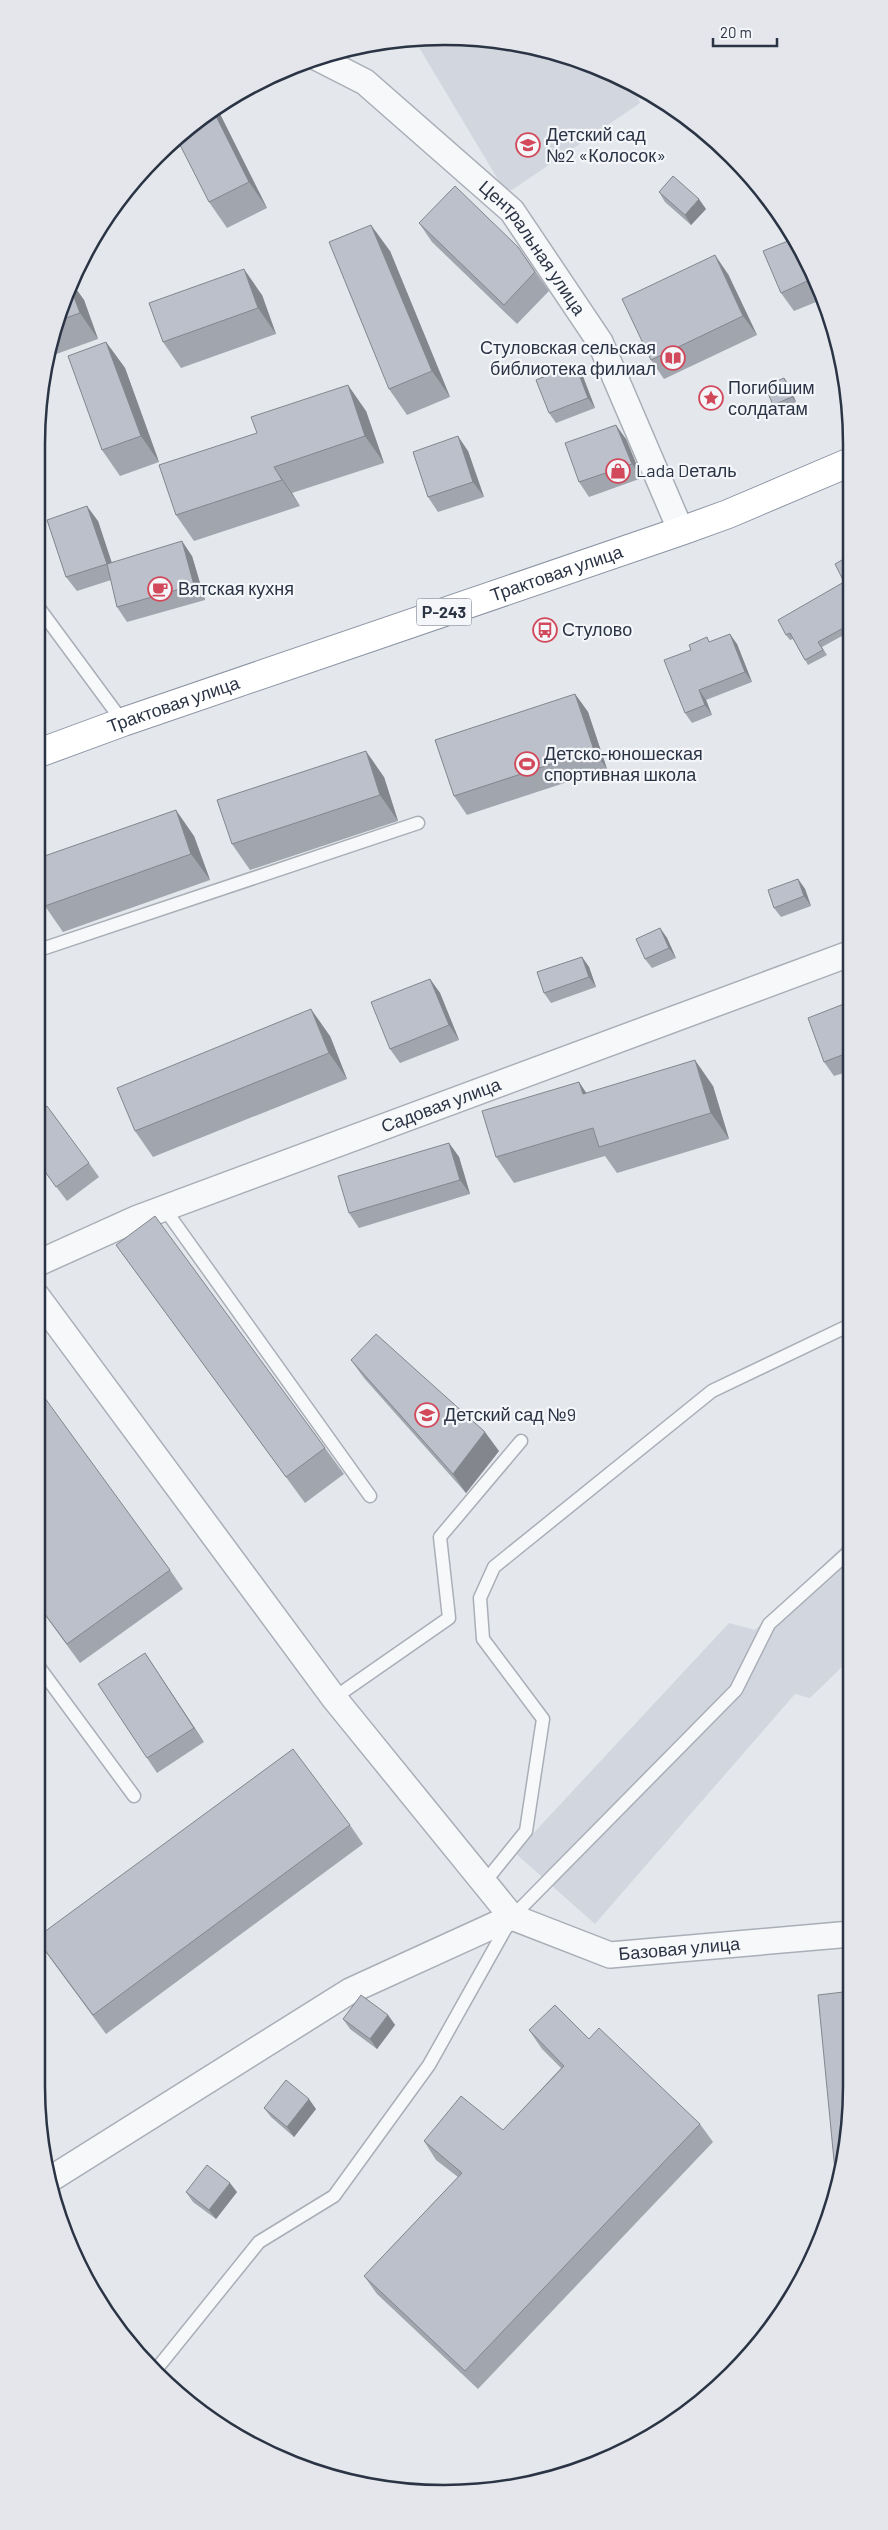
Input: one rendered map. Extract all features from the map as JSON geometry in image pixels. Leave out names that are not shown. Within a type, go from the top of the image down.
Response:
[{"type":"highway","name":"Трактовая улица","points":[[45,751],[123,722],[681,531],[728,514],[843,465]]},
{"type":"street","name":"Центральная улица","points":[[327,63],[365,82],[512,210],[600,342],[681,531]]},
{"type":"street","name":"Садовая улица","points":[[45,1260],[164,1208],[843,956]]},
{"type":"street","points":[[45,1307],[334,1698],[512,1917],[350,1991],[56,2176]]},
{"type":"street","name":"Базовая улица","points":[[512,1917],[610,1955],[843,1935]]},
{"type":"lane","points":[[45,616],[123,722]]},
{"type":"lane","points":[[45,948],[418,822]]},
{"type":"lane","points":[[164,1208],[370,1496]]},
{"type":"lane","points":[[484,1883],[526,1831],[543,1719],[483,1638],[480,1598],[494,1567],[712,1391],[843,1328]]},
{"type":"lane","points":[[334,1698],[449,1618],[440,1537],[521,1441]]},
{"type":"lane","points":[[160,2365],[258,2242],[334,2196],[429,2065],[512,1917],[736,1690],[769,1624],[843,1557]]},
{"type":"lane","points":[[45,1675],[134,1796]]},
{"type":"shaded area","name":"Детский сад №2 «Колосок»","points":[[418,46],[470,46],[522,53],[572,66],[597,75],[637,94],[640,103],[512,190],[503,188]]},
{"type":"shaded area","points":[[843,1546],[843,1666],[810,1698],[795,1694],[595,1924],[515,1853],[729,1623],[755,1630]]},
{"type":"building","points":[[216,116],[249,182],[209,202],[180,145]]},
{"type":"building","points":[[673,176],[699,199],[685,215],[659,192]]},
{"type":"building","points":[[455,186],[518,247],[535,272],[504,305],[419,223]]},
{"type":"building","points":[[371,225],[432,371],[389,389],[329,242]]},
{"type":"building","points":[[788,241],[808,281],[781,293],[763,251]]},
{"type":"building","points":[[715,255],[743,316],[651,360],[622,299]]},
{"type":"building","points":[[244,269],[258,308],[163,342],[149,303]]},
{"type":"building","points":[[73,295],[80,313],[65,318]]},
{"type":"building","points":[[106,342],[141,436],[102,450],[68,356]]},
{"type":"building","points":[[575,364],[588,398],[549,413],[536,380]]},
{"type":"building","points":[[784,378],[792,397],[773,405],[765,386]]},
{"type":"building","points":[[348,385],[365,436],[274,467],[282,480],[176,515],[159,465],[257,433],[251,417]]},
{"type":"building","points":[[616,425],[632,464],[579,482],[565,443]]},
{"type":"building","points":[[458,436],[473,482],[428,497],[413,452]]},
{"type":"building","points":[[87,506],[107,564],[66,577],[47,520]]},
{"type":"building","points":[[182,541],[194,585],[117,607],[107,564]]},
{"type":"building","points":[[843,559],[843,580],[835,564]]},
{"type":"building","points":[[843,583],[843,628],[818,642],[823,650],[805,660],[790,633],[786,635],[778,620]]},
{"type":"building","points":[[730,634],[745,672],[699,690],[705,705],[685,713],[664,660],[691,650],[689,645],[707,637],[709,642]]},
{"type":"building","name":"Детско-юношеская спортивная школа","points":[[575,694],[594,750],[454,796],[435,740]]},
{"type":"building","points":[[366,751],[380,795],[232,844],[217,800]]},
{"type":"building","points":[[176,810],[191,854],[45,906],[45,856]]},
{"type":"building","points":[[798,879],[804,896],[774,908],[768,890]]},
{"type":"building","points":[[660,928],[669,948],[645,959],[636,939]]},
{"type":"building","points":[[582,957],[589,977],[544,993],[537,972]]},
{"type":"building","points":[[430,979],[449,1025],[390,1049],[371,1002]]},
{"type":"building","points":[[843,1004],[843,1055],[824,1062],[808,1018]]},
{"type":"building","points":[[311,1009],[329,1053],[135,1131],[117,1088]]},
{"type":"building","points":[[695,1060],[711,1113],[599,1147],[593,1128],[496,1157],[482,1111],[579,1082],[583,1094]]},
{"type":"building","points":[[47,1106],[89,1163],[56,1187],[45,1172],[45,1107]]},
{"type":"building","points":[[449,1143],[460,1180],[349,1213],[338,1176]]},
{"type":"building","points":[[155,1216],[325,1448],[286,1477],[116,1245]]},
{"type":"building","name":"Детский сад №9","points":[[376,1334],[485,1432],[453,1474],[351,1360]]},
{"type":"building","points":[[45,1398],[170,1570],[67,1644],[45,1614]]},
{"type":"building","points":[[145,1653],[194,1728],[147,1758],[98,1684]]},
{"type":"building","points":[[293,1749],[350,1825],[93,2015],[45,1950],[45,1931]]},
{"type":"building","points":[[843,1992],[842,2112],[840,2138],[835,2166],[818,1995]]},
{"type":"building","points":[[361,1995],[388,2015],[370,2039],[343,2019]]},
{"type":"building","points":[[555,2005],[589,2039],[599,2028],[700,2124],[465,2371],[364,2276],[462,2173],[424,2141],[461,2096],[503,2130],[564,2066],[529,2030]]},
{"type":"building","points":[[286,2080],[309,2099],[287,2127],[264,2108]]},
{"type":"building","points":[[207,2165],[230,2183],[209,2210],[186,2192]]},
{"type":"place","name":"Детский сад №2 «Колосок»","points":[[528,145]]},
{"type":"place","name":"Стуловская сельская библиотека филиал","points":[[673,358]]},
{"type":"place","name":"Погибшим солдатам","points":[[711,398]]},
{"type":"place","name":"Lada Dеталь","points":[[618,471]]},
{"type":"place","name":"Вятская кухня","points":[[160,589]]},
{"type":"place","name":"Стулово","points":[[545,630]]},
{"type":"place","name":"Детско-юношеская спортивная школа","points":[[527,764]]},
{"type":"place","name":"Детский сад №9","points":[[427,1415]]}]
